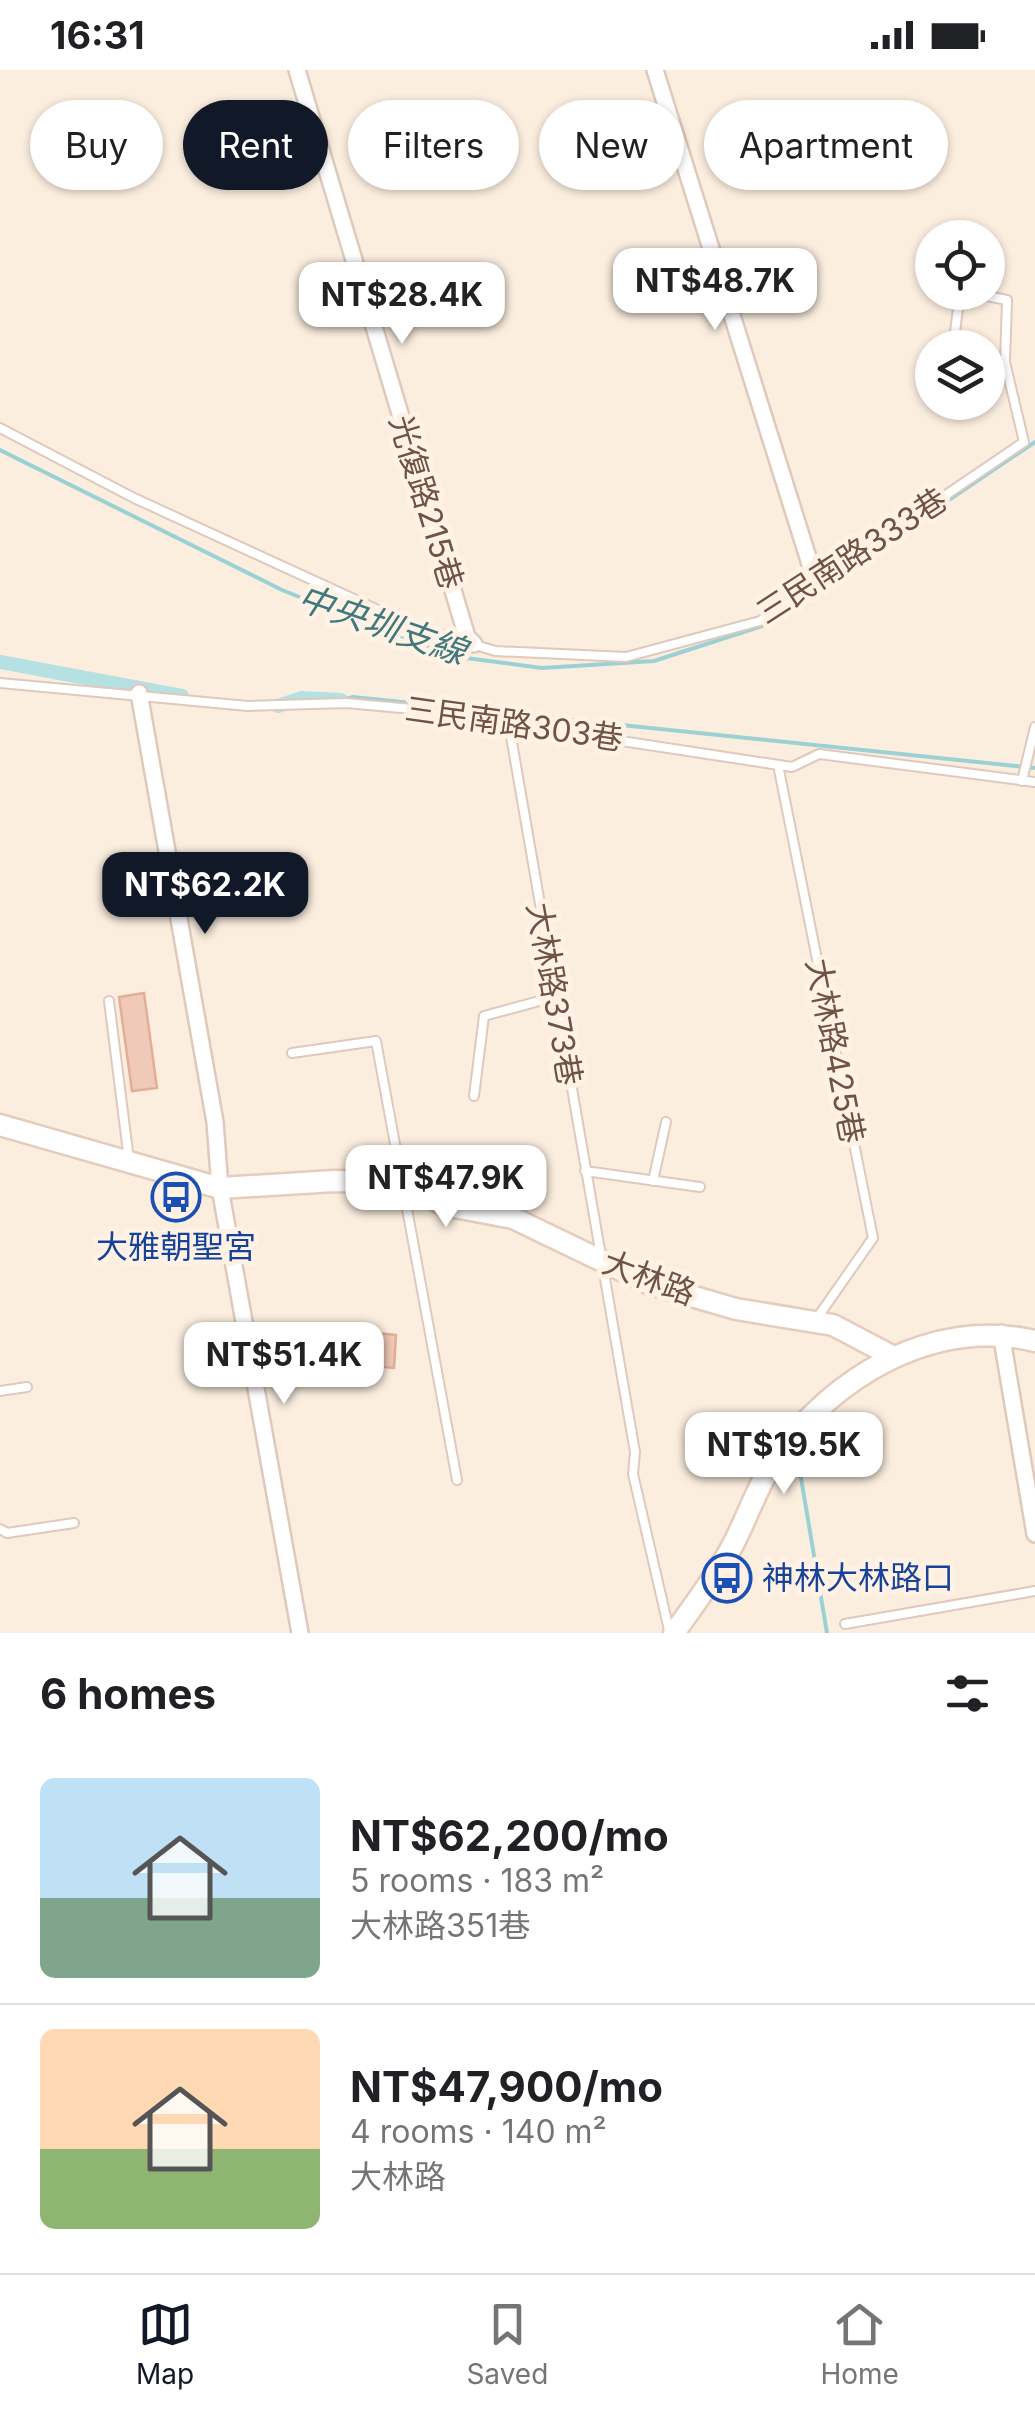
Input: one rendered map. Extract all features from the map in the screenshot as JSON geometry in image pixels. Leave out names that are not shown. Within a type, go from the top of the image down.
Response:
[{"type":"street","name":"光復路215巷","points":[[297,70],[467,637],[474,644]]},
{"type":"street","points":[[655,70],[816,583]]},
{"type":"street","points":[[140,693],[214,1122],[220,1188],[300,1633]]},
{"type":"street","name":"大林路","points":[[0,1125],[220,1188],[403,1182],[444,1204],[513,1218],[650,1284],[736,1309],[815,1321],[892,1356]]},
{"type":"street","points":[[1001,1333],[1035,1534]]},
{"type":"street","points":[[672,1633],[729,1552],[772,1464],[800,1427],[892,1356],[934,1340],[1001,1333],[1035,1340]]},
{"type":"lane","points":[[1005,300],[1005,362],[1024,442],[1035,444]]},
{"type":"lane","name":"三民南路333巷","points":[[0,428],[134,498],[302,578],[406,622],[495,651],[626,658],[760,621],[1024,442]]},
{"type":"lane","name":"三民南路303巷","points":[[0,683],[248,706],[346,703],[685,747],[792,767],[819,754],[1035,782]]},
{"type":"lane","name":"大林路373巷","points":[[508,725],[635,1452],[633,1474],[672,1633]]},
{"type":"lane","points":[[1022,781],[1035,727]]},
{"type":"lane","name":"大林路425巷","points":[[778,764],[873,1238],[815,1321]]},
{"type":"lane","points":[[474,1096],[484,1016],[554,997]]},
{"type":"lane","points":[[109,1001],[130,1162]]},
{"type":"lane","points":[[292,1052],[376,1041],[457,1480]]},
{"type":"lane","points":[[653,1181],[666,1122]]},
{"type":"lane","points":[[585,1172],[700,1187]]},
{"type":"lane","points":[[0,1391],[27,1387]]},
{"type":"lane","points":[[0,1529],[7,1533],[74,1524]]},
{"type":"lane","points":[[845,1624],[1035,1591]]},
{"type":"building","points":[[144,993],[157,1088],[132,1091],[119,997]]},
{"type":"building","points":[[355,1331],[396,1335],[394,1368],[353,1364]]},
{"type":"waterway","name":"中央圳支線","points":[[0,450],[282,590],[411,642],[466,658],[542,668],[654,661],[762,626],[1035,442]]},
{"type":"waterway","points":[[0,662],[182,696]]},
{"type":"waterway","points":[[341,700],[353,697],[1035,768]]},
{"type":"waterway","points":[[278,706],[302,698],[341,700]]},
{"type":"waterway","points":[[797,1454],[827,1633]]},
{"type":"place","name":"大雅朝聖宮","points":[[176,1197]]},
{"type":"place","name":"神林大林路口","points":[[727,1578]]}]
